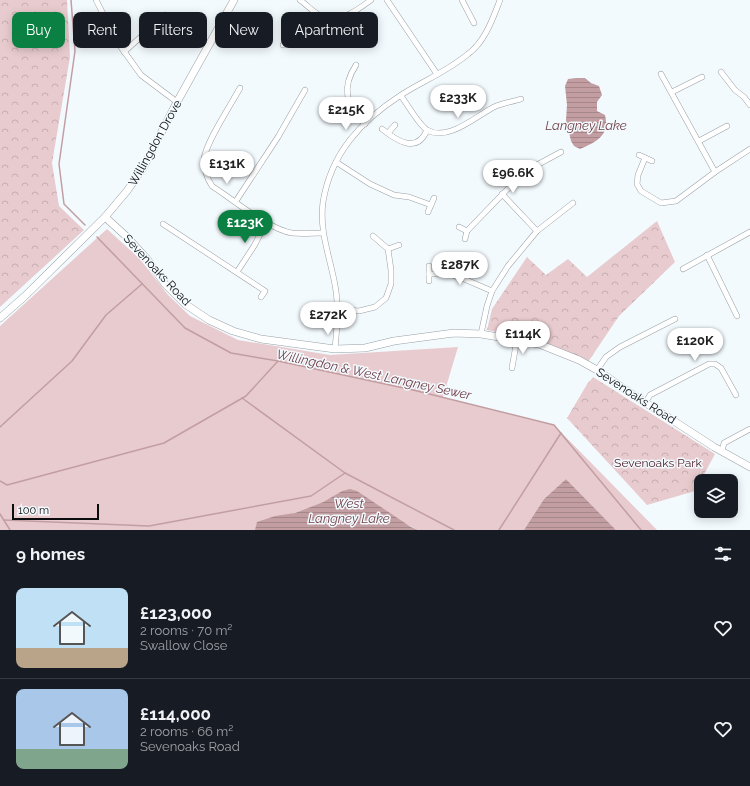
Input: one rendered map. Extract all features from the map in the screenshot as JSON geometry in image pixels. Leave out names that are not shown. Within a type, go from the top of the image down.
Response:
[{"type":"street","points":[[96,0],[124,52],[140,75],[177,102]]},
{"type":"street","name":"Willingdon Drove","points":[[0,318],[25,296],[105,217],[127,191],[143,168],[177,102],[234,0]]},
{"type":"street","points":[[300,0],[316,12]]},
{"type":"street","points":[[354,12],[371,0]]},
{"type":"street","points":[[387,0],[437,74]]},
{"type":"street","points":[[462,0],[474,23]]},
{"type":"street","points":[[335,349],[337,309],[335,286],[323,233],[323,203],[327,186],[336,162],[347,143],[365,124],[401,96],[469,54],[482,39],[490,25],[500,0]]},
{"type":"street","points":[[124,52],[139,38]]},
{"type":"street","points":[[356,65],[347,83],[347,93],[350,105],[356,115],[365,124]]},
{"type":"street","points":[[721,72],[735,90],[744,97],[750,105]]},
{"type":"street","points":[[661,74],[715,172]]},
{"type":"street","points":[[672,92],[702,77]]},
{"type":"street","points":[[240,88],[206,148],[204,160],[209,181],[212,186],[266,223],[291,233],[323,233]]},
{"type":"street","points":[[236,201],[278,137],[305,90]]},
{"type":"street","points":[[401,96],[420,123],[427,130],[436,132],[448,132],[461,127],[496,106],[521,99]]},
{"type":"street","points":[[388,133],[394,126]]},
{"type":"street","points":[[698,141],[727,126]]},
{"type":"street","points":[[382,129],[402,142],[412,144],[419,142],[424,137],[427,130]]},
{"type":"street","points":[[645,158],[638,175],[637,184],[641,191],[661,203],[676,201],[715,172],[750,149]]},
{"type":"street","points":[[465,239],[467,231],[524,172],[561,152]]},
{"type":"street","points":[[639,155],[652,161]]},
{"type":"street","points":[[336,162],[370,184],[394,196],[409,197],[430,205]]},
{"type":"street","points":[[502,194],[537,232]]},
{"type":"street","points":[[428,212],[434,198]]},
{"type":"street","points":[[481,334],[486,306],[492,291],[508,266],[537,232],[573,203]]},
{"type":"street","name":"Sevenoaks Road","points":[[105,217],[127,237],[147,259],[166,284],[185,304],[209,320],[233,331],[262,339],[335,349],[365,348],[394,341],[454,333],[481,334],[539,344],[579,360],[597,370],[645,403],[750,467]]},
{"type":"street","points":[[237,272],[254,246],[266,223]]},
{"type":"street","points":[[163,224],[265,291],[262,297]]},
{"type":"street","points":[[459,227],[467,231]]},
{"type":"street","points":[[683,269],[750,232]]},
{"type":"street","points":[[337,309],[358,310],[376,307],[386,298],[391,284],[388,249],[373,236]]},
{"type":"street","points":[[388,249],[399,245]]},
{"type":"street","points":[[707,255],[737,316]]},
{"type":"street","points":[[429,282],[430,266]]},
{"type":"street","points":[[429,274],[449,274],[492,291]]},
{"type":"street","points":[[597,370],[606,357],[620,347],[675,319]]},
{"type":"street","points":[[512,368],[517,339]]},
{"type":"street","points":[[645,403],[650,395],[709,364],[715,364],[721,368],[736,395]]},
{"type":"street","points":[[722,451],[724,443],[750,429]]},
{"type":"green space","points":[[0,0],[67,0],[70,57],[52,163],[59,206],[84,230],[0,307]]},
{"type":"green space","points":[[657,221],[675,262],[619,316],[588,362],[537,340],[487,330],[492,309],[527,257],[546,275],[568,259],[587,277]]},
{"type":"green space","points":[[107,229],[140,259],[168,295],[190,316],[238,340],[330,355],[458,347],[443,397],[554,425],[657,530],[616,530],[566,479],[544,499],[524,530],[418,530],[342,491],[323,502],[295,513],[260,530],[0,530],[0,326]]},
{"type":"green space","name":"Sevenoaks Park","points":[[593,377],[715,454],[704,474],[694,474],[694,491],[647,505],[567,418]]},
{"type":"water","name":"Langney Lake","points":[[585,78],[591,83],[599,86],[602,95],[597,102],[597,111],[605,115],[606,122],[604,133],[596,141],[580,149],[574,146],[571,141],[566,120],[567,105],[565,86],[568,79]]},
{"type":"water","points":[[566,479],[616,530],[524,530],[544,499]]},
{"type":"water","name":"West Langney Lake","points":[[350,489],[357,491],[411,527],[418,530],[255,530],[257,522],[275,516],[295,513],[323,502],[342,491]]},
{"type":"waterway","name":"Willingdon & West Langney Sewer","points":[[71,0],[75,51],[59,164],[64,204],[85,225]]},
{"type":"waterway","name":"Willingdon & West Langney Sewer","points":[[97,237],[185,328],[231,353],[278,361],[413,390],[554,425],[641,530]]},
{"type":"waterway","points":[[0,427],[72,361],[106,315],[142,284]]},
{"type":"waterway","points":[[0,481],[7,485],[164,443],[246,396],[278,361]]},
{"type":"waterway","points":[[242,398],[345,473],[454,530]]},
{"type":"waterway","points":[[499,530],[561,433]]},
{"type":"waterway","points":[[4,520],[149,526],[311,496],[345,473]]},
{"type":"waterway","points":[[0,514],[10,530]]}]
